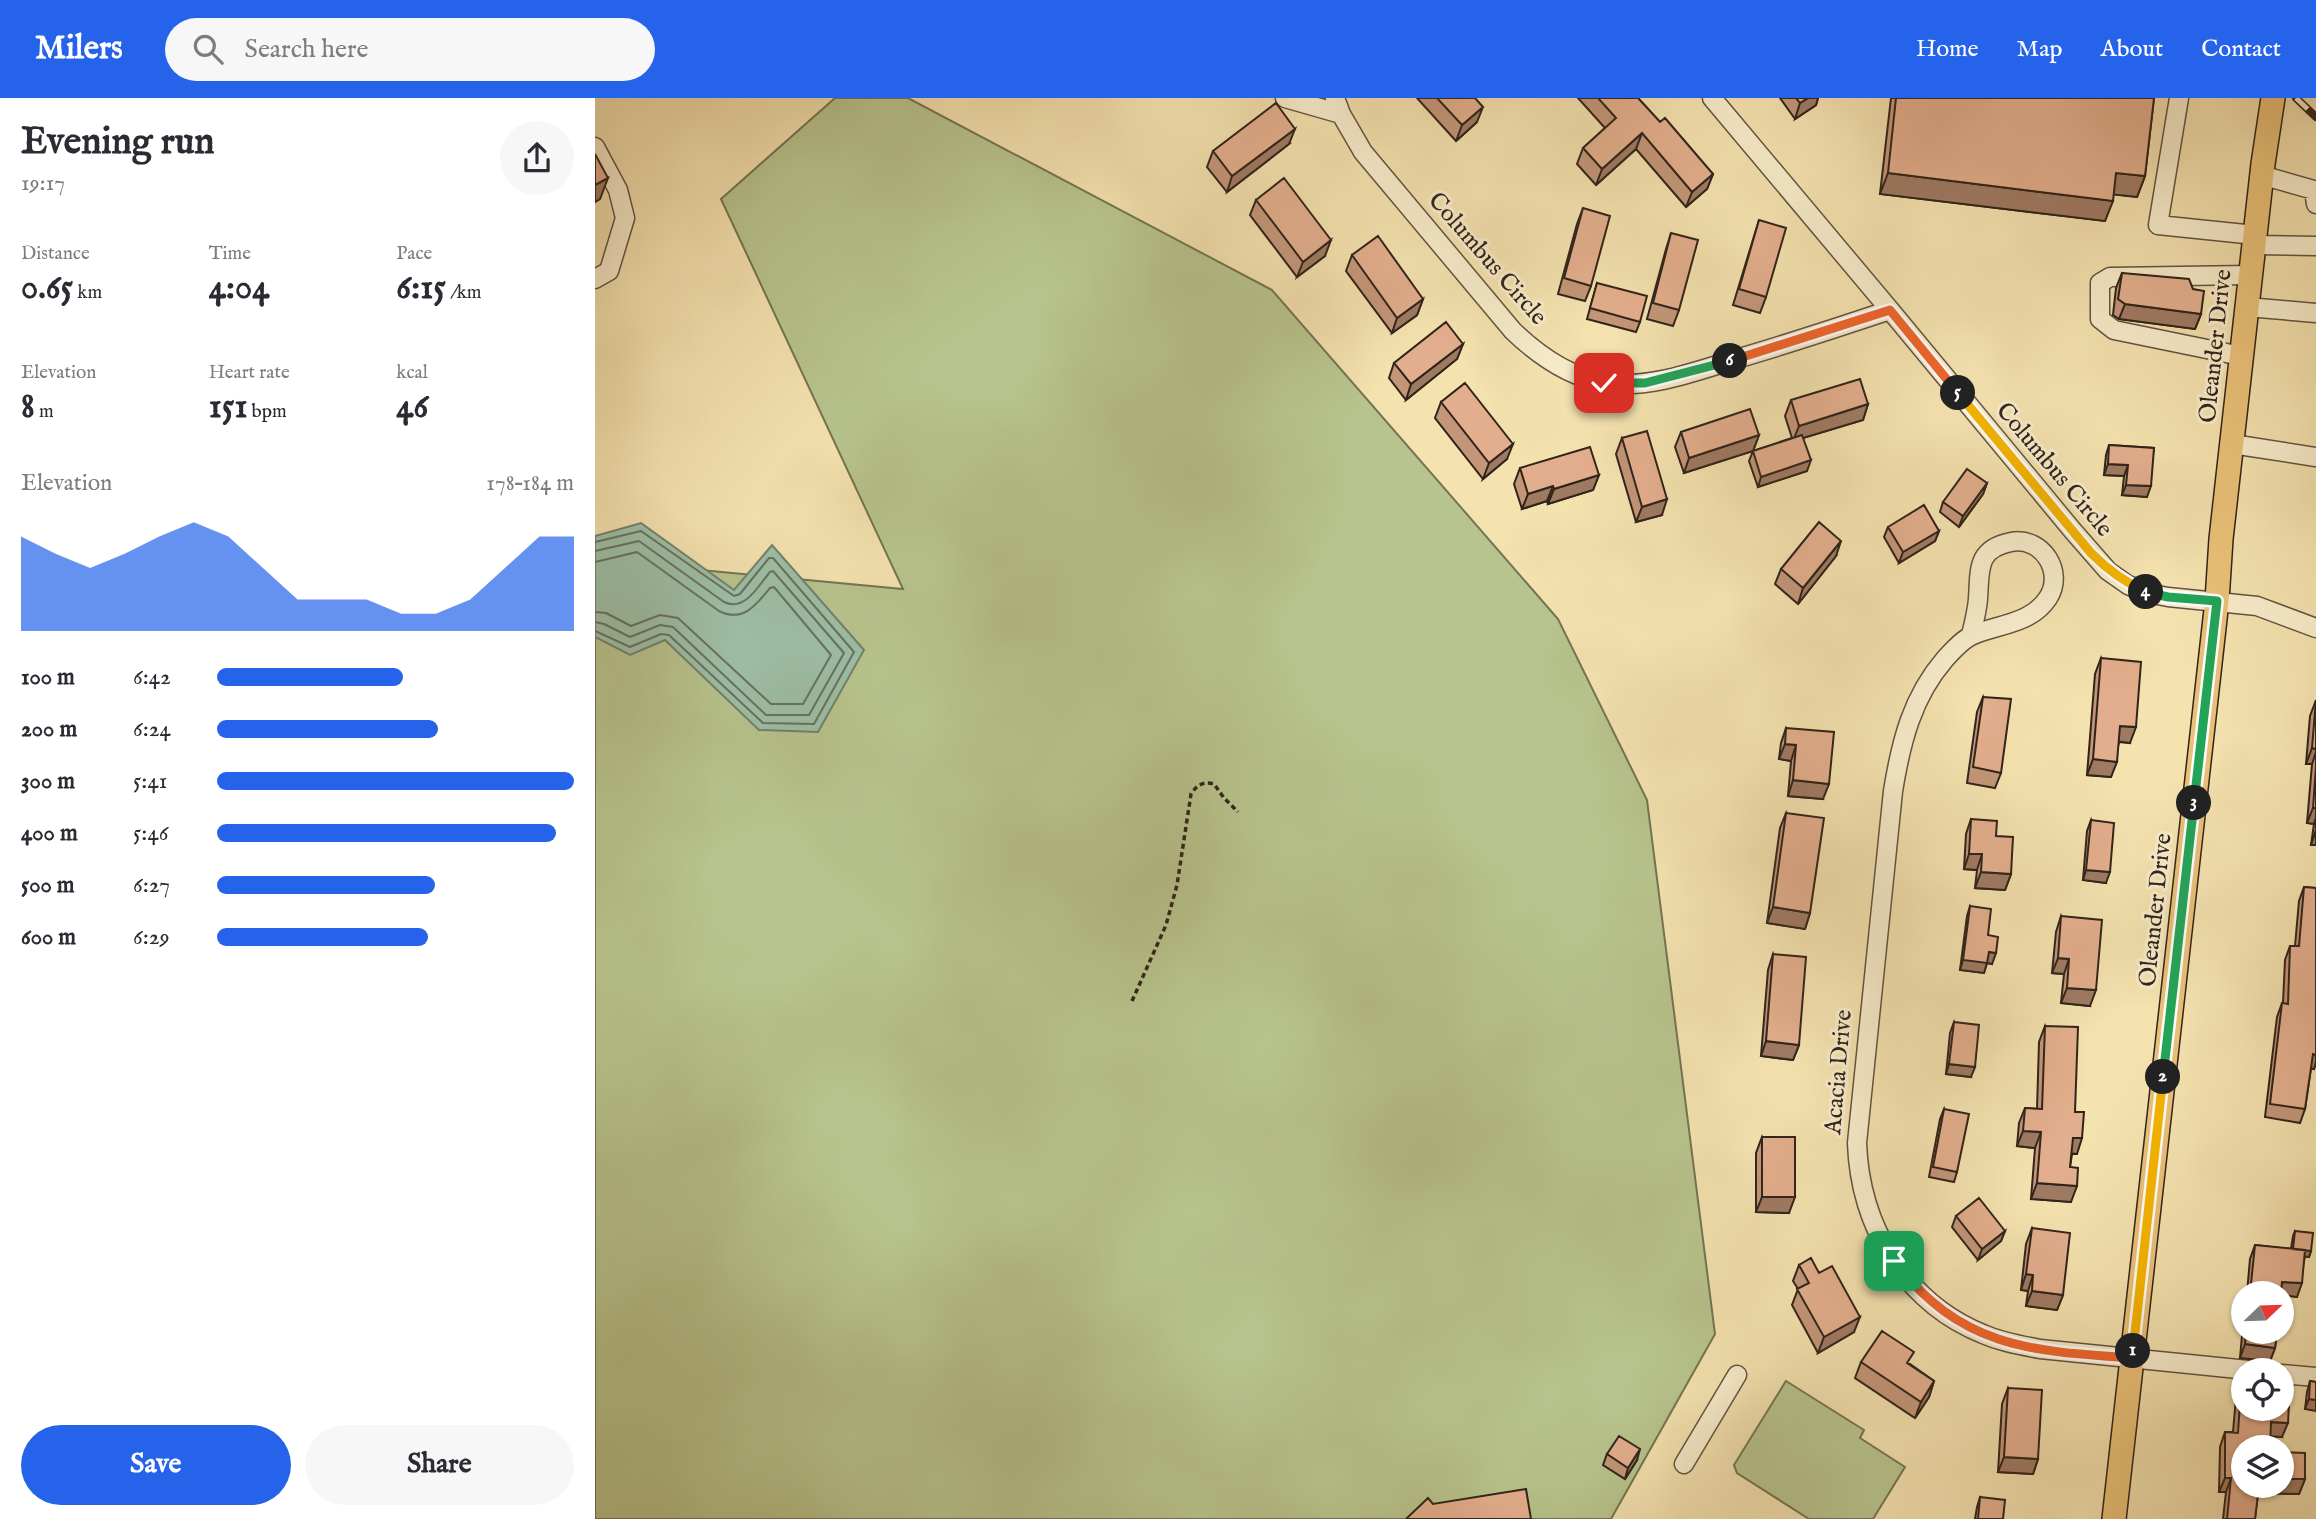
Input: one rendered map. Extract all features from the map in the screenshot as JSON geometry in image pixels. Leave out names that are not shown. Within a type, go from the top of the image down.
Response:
[{"type":"main road","name":"Oleander Drive","points":[[2114,1519],[2217,601],[2261,175],[2273,98]]},
{"type":"street","points":[[1286,98],[1338,106]]},
{"type":"street","name":"Columbus Circle","points":[[1712,98],[2108,571],[2147,593],[2257,606],[2316,628]]},
{"type":"street","points":[[2179,98],[2158,225],[2254,240],[2316,246]]},
{"type":"street","name":"Columbus Circle","points":[[1338,106],[1363,152],[1513,331],[1553,364],[1577,374],[1604,383],[1645,383],[1690,373],[1890,310]]},
{"type":"street","points":[[595,147],[618,190],[625,218],[609,271],[595,279]]},
{"type":"street","points":[[2261,175],[2313,190],[2316,204]]},
{"type":"street","points":[[2241,356],[2183,336],[2137,328],[2114,330],[2100,319],[2101,283],[2110,277],[2141,283],[2190,286],[2250,275]]},
{"type":"street","points":[[2247,307],[2316,313]]},
{"type":"street","points":[[2232,444],[2316,457]]},
{"type":"street","name":"Acacia Drive","points":[[1971,635],[1977,606],[1979,570],[1987,553],[2014,542],[2025,542],[2043,551],[2050,561],[2054,586],[2042,606],[2019,621],[1971,635],[1953,650],[1928,682],[1906,728],[1899,754],[1857,1143],[1860,1185],[1873,1224],[1894,1261],[1921,1293],[1954,1320],[1982,1334],[2010,1343],[2231,1368]]},
{"type":"street","points":[[1684,1464],[1737,1375]]},
{"type":"street","points":[[2294,1375],[2316,1377]]},
{"type":"path","points":[[1132,1001],[1166,925],[1177,885],[1191,794],[1197,786],[1207,782],[1214,784],[1238,812]]},
{"type":"shaded area","points":[[835,98],[908,98],[1272,290],[1558,619],[1647,800],[1715,1334],[1611,1519],[595,1519],[595,560],[903,589],[721,199]]},
{"type":"shaded area","points":[[1786,1381],[1864,1430],[1860,1438],[1905,1467],[1873,1519],[1809,1519],[1737,1473],[1734,1465]]},
{"type":"water","points":[[641,523],[734,590],[772,545],[864,650],[818,732],[759,730],[665,640],[630,655],[595,637],[595,536]]},
{"type":"building","points":[[1437,98],[1475,98],[1483,107],[1462,125]]},
{"type":"building","points":[[1598,98],[1638,98],[1660,122],[1665,118],[1713,174],[1692,192],[1642,133],[1602,169],[1583,148],[1616,118]]},
{"type":"building","points":[[1896,98],[2154,98],[2145,176],[2116,173],[2113,201],[1888,173]]},
{"type":"building","points":[[1276,103],[1295,129],[1232,176],[1213,151]]},
{"type":"building","points":[[595,154],[608,178],[595,185]]},
{"type":"building","points":[[1284,178],[1331,240],[1303,262],[1256,200]]},
{"type":"building","points":[[1583,208],[1610,216],[1591,286],[1564,278]]},
{"type":"building","points":[[1759,220],[1786,228],[1766,297],[1739,289]]},
{"type":"building","points":[[1671,233],[1698,240],[1679,310],[1653,303]]},
{"type":"building","points":[[1378,236],[1423,299],[1397,318],[1352,255]]},
{"type":"building","points":[[2122,273],[2189,279],[2193,289],[2204,291],[2201,314],[2125,304],[2118,299]]},
{"type":"building","points":[[1597,283],[1647,296],[1640,322],[1590,308]]},
{"type":"building","points":[[1446,322],[1463,344],[1411,384],[1394,363]]},
{"type":"building","points":[[1860,379],[1868,404],[1799,426],[1791,400]]},
{"type":"building","points":[[1465,383],[1513,444],[1489,463],[1441,402]]},
{"type":"building","points":[[1750,409],[1759,435],[1689,458],[1681,432]]},
{"type":"building","points":[[1647,431],[1667,499],[1642,507],[1622,438]]},
{"type":"building","points":[[1802,435],[1811,460],[1761,477],[1753,451]]},
{"type":"building","points":[[2109,445],[2154,448],[2151,486],[2126,485],[2128,465],[2108,464]]},
{"type":"building","points":[[1590,447],[1599,475],[1528,494],[1520,468]]},
{"type":"building","points":[[1967,469],[1987,483],[1963,516],[1943,502]]},
{"type":"building","points":[[1924,505],[1939,531],[1903,552],[1888,527]]},
{"type":"building","points":[[1819,522],[1841,541],[1803,588],[1781,569]]},
{"type":"building","points":[[2101,658],[2141,662],[2136,727],[2120,726],[2117,762],[2093,759]]},
{"type":"building","points":[[1983,697],[2011,699],[2001,773],[1973,767]]},
{"type":"building","points":[[2316,700],[2316,749],[2312,748]]},
{"type":"building","points":[[1786,728],[1834,732],[1829,784],[1793,780],[1796,745],[1785,744]]},
{"type":"building","points":[[2316,767],[2316,808],[2313,808]]},
{"type":"building","points":[[1786,813],[1824,818],[1810,913],[1773,907]]},
{"type":"building","points":[[1971,819],[1997,821],[1996,836],[2013,837],[2011,874],[1981,872],[1982,854],[1969,854]]},
{"type":"building","points":[[2091,820],[2114,823],[2110,872],[2086,870]]},
{"type":"building","points":[[2304,887],[2316,888],[2316,1055],[2313,1054],[2305,1109],[2270,1104],[2282,1003],[2288,1004],[2290,946],[2299,946]]},
{"type":"building","points":[[1970,906],[1991,909],[1988,935],[1998,937],[1996,953],[1989,952],[1987,963],[1963,960]]},
{"type":"building","points":[[2061,916],[2102,920],[2096,990],[2067,988],[2069,959],[2058,958]]},
{"type":"building","points":[[1773,954],[1806,957],[1799,1045],[1766,1041]]},
{"type":"building","points":[[1954,1022],[1979,1025],[1975,1067],[1949,1064]]},
{"type":"building","points":[[2045,1026],[2078,1027],[2075,1112],[2084,1112],[2082,1138],[2073,1138],[2070,1167],[2078,1168],[2077,1186],[2037,1183],[2041,1132],[2023,1131],[2025,1108],[2042,1109]]},
{"type":"building","points":[[1944,1109],[1969,1114],[1957,1172],[1933,1167]]},
{"type":"building","points":[[1762,1137],[1795,1137],[1795,1197],[1762,1197]]},
{"type":"building","points":[[1979,1198],[2005,1231],[1982,1249],[1956,1216]]},
{"type":"building","points":[[2032,1228],[2070,1233],[2063,1295],[2032,1291],[2033,1275],[2026,1274]]},
{"type":"building","points":[[2295,1231],[2313,1233],[2311,1251],[2293,1249]]},
{"type":"building","points":[[2255,1245],[2305,1250],[2302,1283],[2251,1281]]},
{"type":"building","points":[[1811,1258],[1819,1273],[1832,1266],[1860,1317],[1824,1337],[1797,1289],[1809,1283],[1799,1265]]},
{"type":"building","points":[[1882,1331],[1914,1352],[1907,1363],[1934,1381],[1921,1402],[1861,1362]]},
{"type":"building","points":[[2245,1344],[2276,1344],[2275,1348]]},
{"type":"building","points":[[2310,1381],[2316,1382],[2316,1400],[2309,1399]]},
{"type":"building","points":[[2008,1388],[2042,1390],[2038,1459],[2004,1457]]},
{"type":"building","points":[[2239,1421],[2288,1421],[2271,1422],[2270,1435],[2231,1435],[2231,1478],[2225,1478],[2225,1432],[2238,1433]]},
{"type":"building","points":[[1619,1436],[1640,1449],[1628,1468],[1607,1454]]},
{"type":"building","points":[[2294,1453],[2305,1453],[2305,1479],[2294,1479]]},
{"type":"building","points":[[2231,1478],[2231,1498],[2258,1498],[2255,1519],[2227,1519]]},
{"type":"building","points":[[1526,1489],[1531,1519],[1406,1519],[1428,1498],[1433,1504]]},
{"type":"building","points":[[1980,1497],[2005,1500],[2003,1519],[1978,1519]]},
{"type":"railway","points":[[2296,98],[2316,117]]},
{"type":"route","points":[[1604,383],[1645,383],[1690,373],[1890,310],[2108,571],[2147,593],[2217,601],[2132,1358],[2040,1349],[1982,1334],[1939,1309],[1921,1293],[1894,1261]]}]
